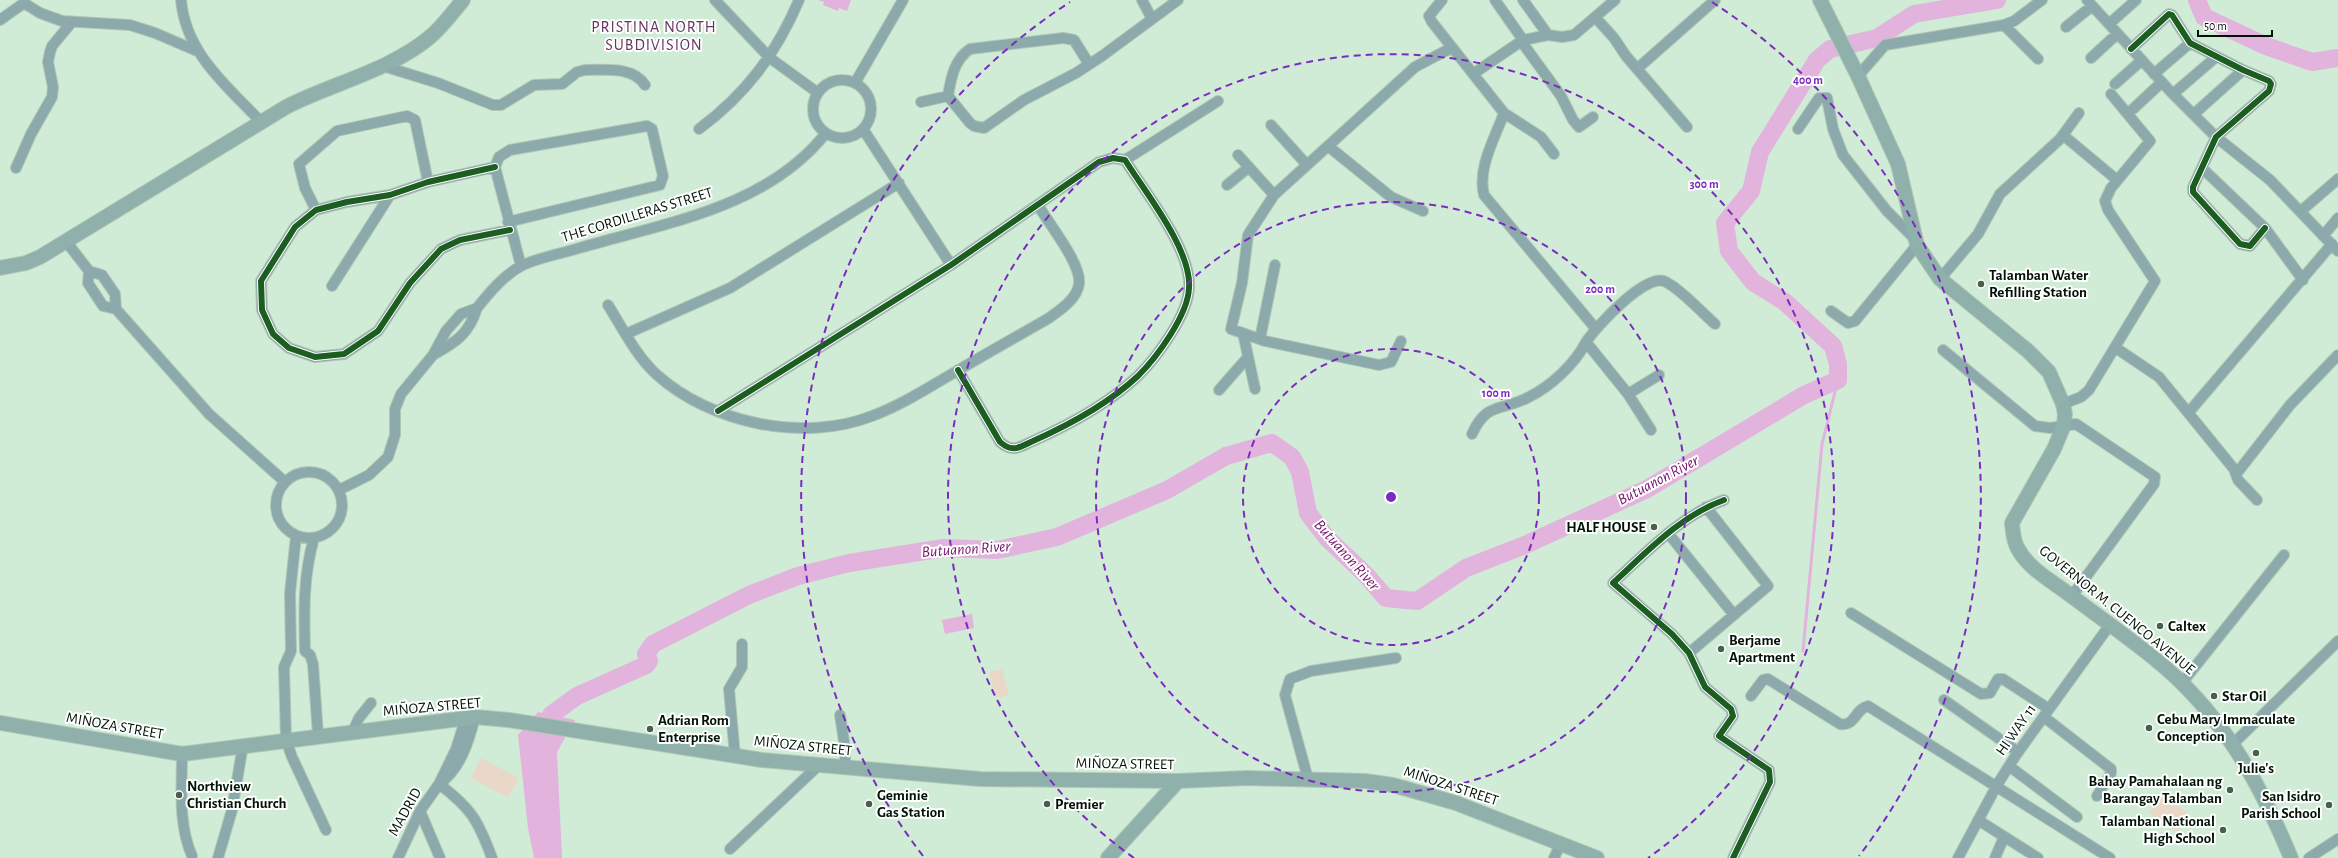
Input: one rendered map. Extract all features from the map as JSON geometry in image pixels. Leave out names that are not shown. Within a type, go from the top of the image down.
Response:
[{"type":"main road","points":[[0,268],[26,263],[308,96],[383,66],[409,52],[429,38],[442,26],[462,0]]},
{"type":"main road","name":"GOVERNOR M. CUENCO AVENUE","points":[[1820,0],[1849,57],[1898,164],[1915,242],[1940,279],[2038,361],[2049,372],[2063,404],[2065,414],[2064,425],[2054,449],[2012,523],[2013,535],[2017,548],[2033,568],[2155,659],[2182,683],[2218,721],[2266,800],[2291,858]]},
{"type":"main road","name":"MIÑOZA STREET","points":[[0,723],[182,754],[318,735],[470,717],[509,720],[735,756],[818,766],[980,779],[1178,782],[1247,778],[1365,781],[1408,788],[1456,803],[1597,858]]},
{"type":"main road","points":[[1108,858],[1178,782]]},
{"type":"street","points":[[181,0],[186,28],[205,63],[262,123]]},
{"type":"street","points":[[715,0],[770,58],[818,93]]},
{"type":"street","points":[[699,129],[724,110],[770,58],[800,0]]},
{"type":"street","points":[[854,83],[903,0]]},
{"type":"street","points":[[1142,0],[1152,19]]},
{"type":"street","points":[[948,96],[970,123],[974,126],[984,128],[1024,100],[1089,64],[1178,0]]},
{"type":"street","points":[[1442,0],[1429,16],[1451,48],[1504,113],[1541,137],[1554,154]]},
{"type":"street","points":[[1495,0],[1561,96],[1573,120],[1579,127],[1593,117]]},
{"type":"street","points":[[1522,0],[1548,35]]},
{"type":"street","points":[[1473,74],[1522,40],[1548,35],[1569,37],[1581,31],[1615,0]]},
{"type":"street","points":[[1638,68],[1715,0]]},
{"type":"street","points":[[1858,76],[1885,45],[2004,25],[2014,21],[2042,0]]},
{"type":"street","points":[[2108,24],[2136,0]]},
{"type":"street","points":[[0,20],[23,2],[54,19],[72,22],[130,25],[156,33],[197,50]]},
{"type":"street","points":[[2066,27],[2090,2],[2117,34],[2173,94],[2216,136],[2254,166],[2301,211],[2335,247],[2302,280],[2189,412]]},
{"type":"street","points":[[2131,49],[2169,14],[2172,15],[2190,43],[2242,70],[2269,81],[2271,84],[2270,91],[2216,136],[2193,192],[2240,244],[2250,246],[2265,228]]},
{"type":"street","points":[[1595,18],[1614,38],[1626,56],[1638,68],[1687,127]]},
{"type":"street","points":[[16,168],[52,97],[53,87],[48,62],[50,52],[72,22]]},
{"type":"street","points":[[2004,25],[2038,59]]},
{"type":"street","points":[[2091,58],[2117,34]]},
{"type":"street","points":[[948,96],[956,63],[962,55],[970,50],[1063,38],[1074,40],[1089,64]]},
{"type":"street","points":[[2154,74],[2190,43]]},
{"type":"street","points":[[1401,341],[1391,362],[1379,364],[1260,340],[1231,329],[1242,283],[1248,235],[1274,195],[1415,67],[1451,48]]},
{"type":"street","points":[[2173,94],[2216,57]]},
{"type":"street","points":[[2115,84],[2142,60]]},
{"type":"street","points":[[383,66],[438,83],[493,105],[501,104],[534,85],[562,84],[577,72],[584,70],[630,73],[637,76],[645,85]]},
{"type":"street","points":[[2194,114],[2242,70]]},
{"type":"street","points":[[834,81],[854,83],[868,95],[871,104],[868,122],[863,130],[845,138],[826,133],[816,122],[814,115],[813,107],[818,93],[822,88],[834,81]]},
{"type":"street","points":[[2133,109],[2162,82]]},
{"type":"street","points":[[2063,404],[2081,397],[2089,390],[2156,281],[2108,210],[2105,201],[2117,180],[2150,141],[2111,94]]},
{"type":"street","points":[[921,102],[948,96]]},
{"type":"street","points":[[1798,129],[1818,98],[1827,98],[1834,129],[1843,155],[1887,211],[1915,242],[1855,321],[1848,323],[1831,311]]},
{"type":"street","points":[[1125,160],[1218,101]]},
{"type":"street","points":[[1504,113],[1484,168],[1481,183],[1484,195],[1596,328]]},
{"type":"street","points":[[1940,279],[1978,234],[2000,194],[2063,135],[2079,113]]},
{"type":"street","points":[[316,210],[305,188],[299,164],[338,131],[407,116],[415,120],[428,182]]},
{"type":"street","points":[[495,167],[428,182],[390,194],[347,202],[316,210],[294,227],[260,281],[262,310],[273,334],[289,348],[315,357],[344,354],[370,338],[392,313],[410,284],[441,249],[460,240],[509,226],[660,185],[663,176],[653,132],[650,127],[643,126],[510,150],[499,157],[495,167],[509,226],[521,266]]},
{"type":"street","points":[[1271,126],[1306,165]]},
{"type":"street","points":[[863,130],[899,183],[951,265]]},
{"type":"street","name":"THE CORDILLERAS STREET","points":[[433,355],[461,337],[472,324],[477,308],[494,288],[521,266],[668,224],[716,208],[761,186],[788,170],[815,147],[826,133]]},
{"type":"street","points":[[2063,135],[2117,180]]},
{"type":"street","points":[[1328,146],[1391,197],[1423,211]]},
{"type":"street","points":[[1238,155],[1274,195]]},
{"type":"street","points":[[718,411],[951,265],[1099,162],[1117,157],[1125,160],[1175,238],[1183,254],[1189,274],[1189,289],[1185,305],[1176,325],[1152,359],[1127,386],[1091,410],[1045,436],[1016,448],[1008,448],[1000,442],[958,370]]},
{"type":"street","points":[[1227,185],[1248,166]]},
{"type":"street","points":[[2202,168],[2265,228],[2302,280]]},
{"type":"street","points":[[2301,211],[2338,179]]},
{"type":"street","points":[[626,334],[730,288],[899,183]]},
{"type":"street","points":[[332,286],[390,194]]},
{"type":"street","points":[[608,305],[640,357],[656,374],[676,390],[698,404],[766,425],[815,428],[843,424],[870,417],[893,407],[1049,318],[1075,294],[1079,284],[1074,264],[1038,205]]},
{"type":"street","points":[[2323,236],[2338,218]]},
{"type":"street","points":[[65,240],[89,271],[102,275],[115,294],[116,309]]},
{"type":"street","points":[[1260,340],[1275,265]]},
{"type":"street","points":[[89,271],[88,283],[103,306],[116,309],[209,414],[285,482]]},
{"type":"street","points":[[1472,434],[1482,416],[1494,409],[1529,397],[1550,383],[1580,354],[1596,328],[1637,290],[1654,280],[1665,281],[1715,324]]},
{"type":"street","name":"THE CORDILLERAS STREET","points":[[339,490],[368,475],[388,457],[395,435],[395,409],[401,394],[433,355],[443,334],[461,314],[477,308]]},
{"type":"street","points":[[1243,333],[1255,389]]},
{"type":"street","points":[[1586,342],[1628,394],[1651,430]]},
{"type":"street","points":[[2116,348],[2159,378],[2189,412],[2237,473],[2238,480],[2257,500]]},
{"type":"street","points":[[1943,350],[2036,426],[2050,428],[2076,424],[2155,478],[2154,484],[2072,596]]},
{"type":"street","points":[[2237,473],[2290,405],[2338,355]]},
{"type":"street","points":[[1219,390],[1248,357]]},
{"type":"street","points":[[1628,394],[1659,375]]},
{"type":"street","points":[[303,472],[314,472],[324,475],[339,490],[342,500],[338,521],[328,532],[314,538],[296,536],[286,529],[278,518],[275,506],[278,493],[285,482],[303,472]]},
{"type":"street","points":[[1724,500],[1706,506],[1668,532],[1613,582],[1672,634],[1689,653],[1705,687],[1731,709],[1733,714],[1719,736],[1769,770],[1770,782],[1733,858]]},
{"type":"street","points":[[1689,653],[1768,586],[1706,506]]},
{"type":"street","points":[[1668,532],[1734,615]]},
{"type":"street","points":[[296,536],[290,593],[291,652],[284,667],[286,740],[292,757],[326,830]]},
{"type":"street","points":[[305,651],[304,593],[307,561],[314,538]]},
{"type":"street","points":[[2182,683],[2284,555]]},
{"type":"street","points":[[1851,613],[1981,694],[1990,693],[1998,679],[2003,679],[2046,713],[2111,769],[2111,773],[2097,796]]},
{"type":"street","name":"HI WAY 11","points":[[1958,858],[1997,785],[2018,752],[2110,626]]},
{"type":"street","points":[[2233,744],[2338,641]]},
{"type":"street","points":[[735,756],[729,689],[742,667],[742,644]]},
{"type":"street","points":[[291,652],[305,651],[310,655],[313,664],[318,735]]},
{"type":"street","points":[[1308,779],[1285,695],[1290,679],[1311,671],[1396,658]]},
{"type":"street","points":[[1751,696],[1763,680],[1768,679],[1840,724],[1846,725],[1851,723],[1860,710],[1868,706],[1997,785],[2110,858]]},
{"type":"street","points":[[1944,700],[2018,752]]},
{"type":"street","points":[[353,731],[359,718],[371,703]]},
{"type":"street","points":[[840,715],[845,748],[845,768]]},
{"type":"street","name":"MADRID","points":[[399,857],[420,811],[439,784],[448,778],[463,753],[470,717]]},
{"type":"street","points":[[218,858],[232,810],[243,745]]},
{"type":"street","points":[[182,754],[181,804],[186,843],[192,856]]},
{"type":"street","points":[[730,849],[818,766]]},
{"type":"street","points":[[2009,766],[2077,817]]},
{"type":"street","points":[[439,784],[461,800],[475,817],[492,858]]},
{"type":"street","points":[[420,811],[440,858]]},
{"type":"street","points":[[1978,820],[2038,858]]},
{"type":"street","points":[[1995,858],[2004,837]]},
{"type":"street","points":[[2309,858],[2338,839]]},
{"type":"street","points":[[1554,858],[1561,843]]},
{"type":"shaded area","points":[[818,0],[851,0],[847,11],[839,8],[838,11],[823,5],[824,2]]},
{"type":"shaded area","points":[[972,614],[974,628],[945,634],[942,620]]},
{"type":"shaded area","points":[[1002,669],[1009,695],[996,698],[989,672]]},
{"type":"shaded area","points":[[538,712],[575,720],[557,752],[562,858],[534,858],[528,828],[518,735]]},
{"type":"shaded area","points":[[481,758],[519,778],[508,798],[471,778]]},
{"type":"shaded area","points":[[2163,794],[2190,815],[2177,832],[2149,812]]},
{"type":"waterway","name":"Butuanon River","points":[[538,735],[552,714],[577,696],[646,665],[649,661],[646,654],[653,644],[749,595],[798,576],[849,563],[944,548],[997,550],[1057,537],[1167,490],[1226,456],[1272,443],[1292,457],[1300,472],[1308,513],[1327,538],[1366,575],[1386,598],[1417,601],[1466,568],[1525,545],[1647,489],[1804,395],[1838,380],[1838,364],[1833,346],[1785,302],[1753,282],[1729,251],[1725,223],[1751,191],[1760,152],[1817,60],[1830,49],[1877,38],[1914,14],[1997,0]]},
{"type":"waterway","name":"Butuanon River","points":[[2197,0],[2204,17],[2266,46],[2312,62],[2338,58]]},
{"type":"waterway","points":[[1803,651],[1822,444],[1838,380]]},
{"type":"cycle path","points":[[2131,49],[2169,14],[2172,15],[2190,43],[2243,70],[2269,81],[2271,84],[2269,91],[2216,137],[2193,187],[2193,192],[2240,244],[2250,246],[2265,228]]},
{"type":"cycle path","points":[[718,411],[951,265],[1099,162],[1113,158],[1125,160],[1166,222],[1183,256],[1188,273],[1189,288],[1183,310],[1170,335],[1154,358],[1127,386],[1102,404],[1061,428],[1023,446],[1014,448],[1007,447],[1000,442],[958,370]]},
{"type":"cycle path","points":[[495,167],[428,182],[390,195],[347,202],[316,210],[295,227],[261,281],[262,310],[273,334],[289,348],[315,357],[344,354],[378,331],[410,283],[441,249],[460,240],[510,230]]},
{"type":"cycle path","points":[[1724,500],[1693,515],[1679,525],[1651,547],[1613,583],[1672,634],[1689,653],[1705,687],[1731,709],[1733,716],[1719,736],[1769,770],[1770,782],[1733,858]]},
{"type":"place","name":"Talamban Water Refilling Station","points":[[1981,284]]},
{"type":"place","name":"HALF HOUSE","points":[[1654,527]]},
{"type":"place","name":"Caltex","points":[[2160,626]]},
{"type":"place","name":"Berjame Apartment","points":[[1721,649]]},
{"type":"place","name":"Star Oil","points":[[2214,696]]},
{"type":"place","name":"Cebu Mary Immaculate Conception","points":[[2149,728]]},
{"type":"place","name":"Adrian Rom Enterprise","points":[[650,729]]},
{"type":"place","name":"Julie's","points":[[2256,753]]},
{"type":"place","name":"Bahay Pamahalaan ng Barangay Talamban","points":[[2230,790]]},
{"type":"place","name":"Northview Christian Church","points":[[179,795]]},
{"type":"place","name":"Geminie Gas Station","points":[[869,804]]},
{"type":"place","name":"Premier","points":[[1047,804]]},
{"type":"place","name":"San Isidro Parish School","points":[[2329,805]]},
{"type":"place","name":"Talamban National High School","points":[[2223,830]]},
{"type":"district","name":"PRISTINA NORTH SUBDIVISION","points":[[654,36]]}]
